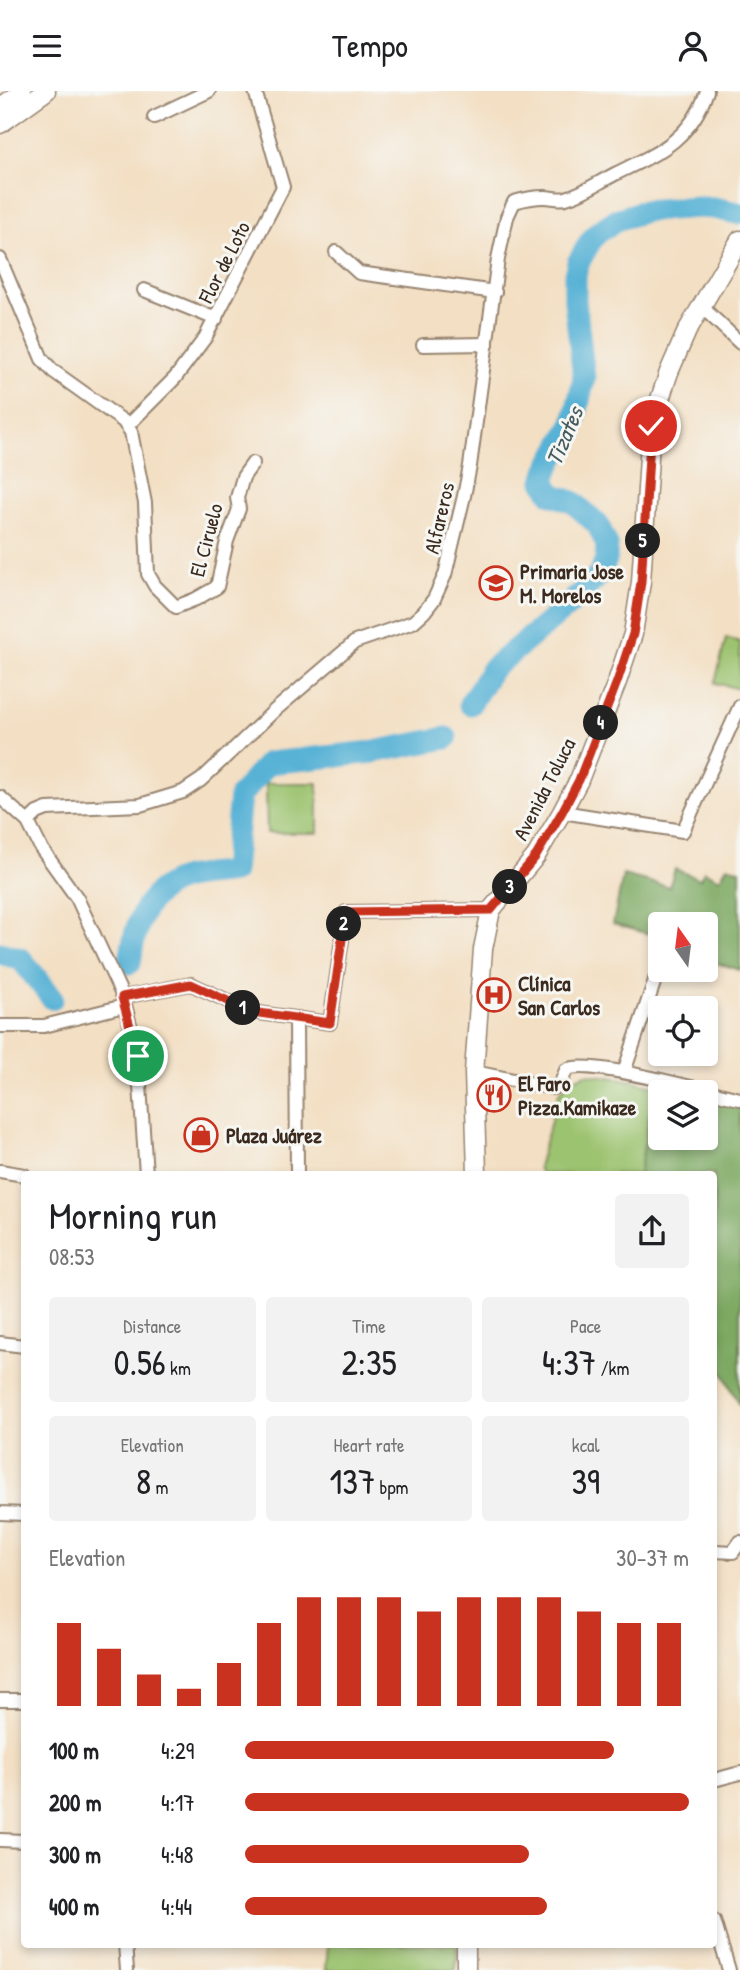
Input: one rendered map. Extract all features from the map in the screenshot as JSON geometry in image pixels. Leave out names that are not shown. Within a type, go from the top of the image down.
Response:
[{"type":"street","points":[[0,108],[22,91]]},
{"type":"street","points":[[0,124],[46,91]]},
{"type":"street","points":[[154,117],[209,91]]},
{"type":"street","name":"Flor de Loto","points":[[127,426],[175,378],[216,319],[283,187],[255,91]]},
{"type":"street","name":"Alfareros","points":[[28,822],[37,813],[47,809],[139,805],[183,792],[355,642],[402,627],[419,618],[434,599],[450,556],[470,465],[498,259],[507,217],[514,202],[527,198],[563,199],[664,149],[687,129],[699,112],[707,91]]},
{"type":"street","name":"Avenida Toluca","points":[[491,910],[536,856],[562,812],[579,780],[617,682],[633,634],[641,582],[651,426],[687,331],[740,240]]},
{"type":"street","points":[[336,252],[359,273],[495,292]]},
{"type":"street","points":[[0,259],[42,359],[53,371],[127,426]]},
{"type":"street","points":[[144,290],[216,319]]},
{"type":"street","points":[[702,307],[740,343]]},
{"type":"street","points":[[423,345],[487,344]]},
{"type":"street","name":"El Ciruelo","points":[[127,426],[145,503],[148,574],[155,586],[176,607],[217,587],[227,541],[239,509],[237,498],[243,477],[253,463]]},
{"type":"street","points":[[562,812],[682,831],[740,706]]},
{"type":"street","points":[[0,797],[28,822],[41,848],[78,898],[123,1002],[138,1056],[146,1171]]},
{"type":"street","points":[[0,1026],[44,1026],[191,984],[252,1012],[330,1023],[346,912],[491,910],[484,949],[474,1072],[477,1171]]},
{"type":"street","points":[[624,1072],[654,982]]},
{"type":"street","points":[[296,1018],[297,1171]]},
{"type":"street","points":[[474,1072],[553,1088],[559,1086],[566,1070],[572,1067],[624,1072],[740,1100]]},
{"type":"street","points":[[0,1171],[21,1174]]},
{"type":"street","points":[[0,1343],[21,1346]]},
{"type":"street","points":[[0,1513],[21,1514]]},
{"type":"street","points":[[717,1550],[736,1547]]},
{"type":"street","points":[[0,1700],[21,1700]]},
{"type":"street","points":[[717,1779],[740,1773]]},
{"type":"street","points":[[0,1840],[21,1841]]},
{"type":"street","points":[[717,1930],[730,1970],[740,1966]]},
{"type":"street","points":[[125,1948],[127,1970]]},
{"type":"street","points":[[466,1948],[466,1970]]},
{"type":"green space","points":[[726,638],[740,642],[740,689],[715,683]]},
{"type":"green space","points":[[266,783],[318,783],[318,833],[267,833]]},
{"type":"green space","points":[[727,866],[740,870],[740,970],[718,964],[718,912],[648,912],[648,934],[613,924],[623,875],[669,887],[675,869],[700,879],[704,871],[720,879]]},
{"type":"green space","points":[[587,1074],[648,1084],[648,1124],[640,1171],[540,1171],[538,1167],[559,1093],[572,1079]]},
{"type":"green space","points":[[718,1100],[740,1105],[740,1405],[717,1363],[717,1171],[640,1171],[648,1124],[648,1150],[718,1150]]},
{"type":"green space","points":[[328,1948],[457,1948],[456,1970],[326,1970]]},
{"type":"waterway","name":"Tizates","points":[[470,704],[492,669],[569,605],[600,574],[606,560],[607,545],[598,525],[573,502],[552,494],[544,481],[574,422],[584,378],[575,301],[578,263],[597,233],[616,220],[644,211],[697,207],[737,213]]},
{"type":"waterway","name":"Tizates","points":[[130,963],[142,914],[157,894],[185,878],[233,872],[240,796],[268,763],[373,752],[446,738]]},
{"type":"waterway","name":"Tizates","points":[[0,953],[21,959],[52,998]]},
{"type":"place","name":"Primaria Jose M. Morelos","points":[[496,583]]},
{"type":"place","name":"Clínica San Carlos","points":[[494,995]]},
{"type":"place","name":"El Faro Pizza.Kamikaze","points":[[494,1095]]},
{"type":"place","name":"Plaza Juárez","points":[[201,1135]]},
{"type":"route","points":[[138,1056],[122,997],[191,984],[252,1012],[330,1023],[346,912],[491,910],[536,856],[579,780],[633,634],[641,582],[651,426]]}]
